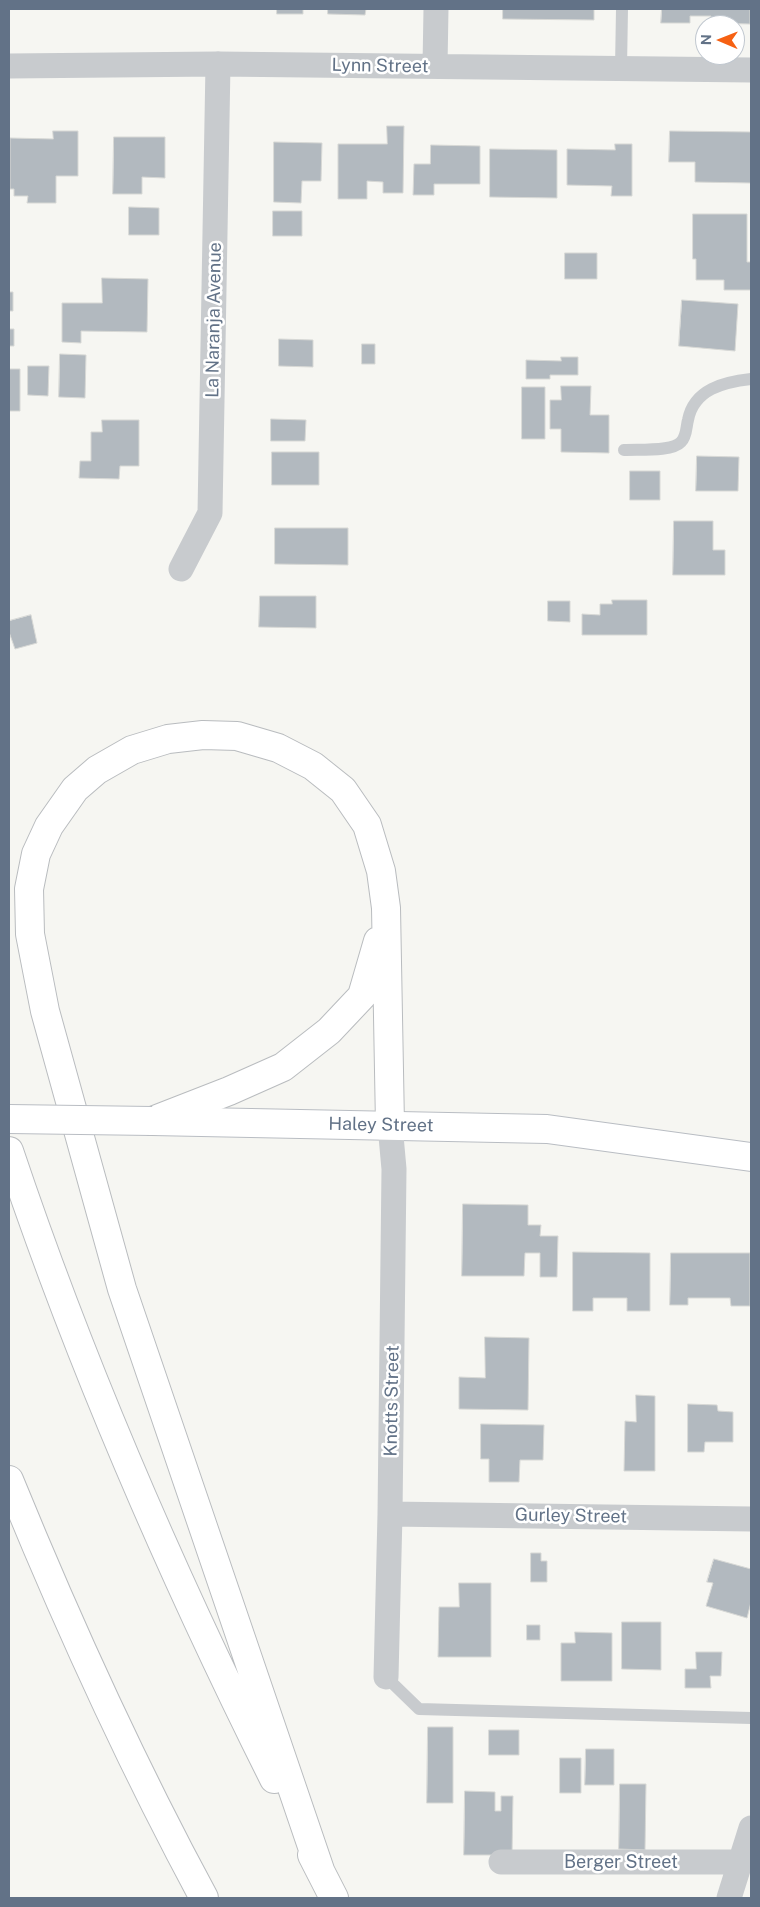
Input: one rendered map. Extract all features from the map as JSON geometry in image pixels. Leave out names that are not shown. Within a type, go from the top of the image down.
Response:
[{"type":"main road","points":[[320,1870],[122,1289],[44,1011],[30,934],[29,889],[36,854],[49,826],[75,790],[97,770],[132,750],[168,739],[203,735],[237,736],[278,748],[313,766],[343,790],[367,825],[381,871],[386,908],[390,1125]]},
{"type":"main road","points":[[152,1121],[229,1091],[283,1067],[329,1031],[362,996],[377,947],[386,908]]},
{"type":"main road","name":"Haley Street","points":[[9,1119],[547,1129],[751,1156]]},
{"type":"main road","points":[[9,1151],[77,1340],[154,1524],[245,1721],[334,1898]]},
{"type":"main road","points":[[9,1480],[92,1674],[178,1850],[204,1898]]},
{"type":"street","points":[[435,66],[436,9]]},
{"type":"street","name":"Lynn Street","points":[[9,66],[218,64],[751,70]]},
{"type":"street","name":"La Naranja Avenue","points":[[181,569],[210,513],[218,64]]},
{"type":"street","name":"Knotts Street","points":[[386,1677],[394,1169],[390,1125]]},
{"type":"street","name":"Gurley Street","points":[[390,1514],[751,1519]]},
{"type":"street","points":[[729,1898],[751,1828]]},
{"type":"street","name":"Berger Street","points":[[501,1862],[740,1862]]},
{"type":"lane","points":[[621,68],[622,9]]},
{"type":"lane","points":[[624,450],[674,447],[681,442],[686,433],[688,420],[697,400],[708,390],[723,384],[751,379]]},
{"type":"lane","points":[[386,1677],[419,1709],[751,1718]]},
{"type":"building","points":[[277,9],[303,9],[303,14],[277,14]]},
{"type":"building","points":[[328,9],[366,9],[365,15],[328,14]]},
{"type":"building","points":[[503,9],[594,9],[594,20],[503,19]]},
{"type":"building","points":[[662,9],[750,9],[750,24],[745,24],[745,15],[695,15],[690,16],[690,23],[661,23]]},
{"type":"building","points":[[387,126],[404,126],[403,193],[383,193],[383,182],[367,181],[367,199],[338,199],[338,144],[387,144]]},
{"type":"building","points":[[53,131],[78,131],[78,176],[56,176],[56,203],[27,203],[28,196],[14,196],[14,189],[10,189],[10,138],[53,139]]},
{"type":"building","points":[[670,131],[751,132],[751,183],[695,182],[695,162],[669,162]]},
{"type":"building","points":[[114,137],[165,137],[165,178],[142,177],[142,194],[113,194]]},
{"type":"building","points":[[274,142],[322,143],[321,181],[302,181],[301,203],[274,202]]},
{"type":"building","points":[[615,144],[632,144],[632,196],[611,196],[612,186],[567,185],[567,149],[615,150]]},
{"type":"building","points":[[431,145],[480,146],[480,184],[434,184],[434,195],[413,195],[414,164],[430,164]]},
{"type":"building","points":[[490,149],[557,150],[557,198],[490,197]]},
{"type":"building","points":[[129,207],[159,208],[159,235],[129,235]]},
{"type":"building","points":[[273,211],[302,211],[302,236],[273,236]]},
{"type":"building","points":[[693,214],[747,214],[747,262],[751,262],[751,290],[724,290],[724,280],[696,280],[696,259],[693,259]]},
{"type":"building","points":[[565,253],[597,253],[597,279],[565,279]]},
{"type":"building","points":[[102,278],[148,279],[147,332],[81,331],[81,343],[62,342],[62,303],[102,303]]},
{"type":"building","points":[[9,292],[13,292],[13,311],[9,311]]},
{"type":"building","points":[[682,300],[738,304],[735,351],[679,346]]},
{"type":"building","points":[[9,329],[14,329],[14,346],[9,346]]},
{"type":"building","points":[[279,339],[313,340],[313,367],[279,366]]},
{"type":"building","points":[[362,344],[375,344],[375,364],[362,364]]},
{"type":"building","points":[[60,354],[86,355],[85,398],[59,397]]},
{"type":"building","points":[[561,357],[578,357],[578,375],[550,375],[550,379],[526,379],[526,360],[561,361]]},
{"type":"building","points":[[28,366],[49,366],[48,396],[28,395]]},
{"type":"building","points":[[9,369],[20,369],[20,411],[9,411]]},
{"type":"building","points":[[561,386],[591,386],[590,415],[609,415],[609,453],[561,452],[561,429],[550,429],[550,400],[561,400]]},
{"type":"building","points":[[522,387],[545,387],[545,439],[522,439]]},
{"type":"building","points":[[271,419],[306,420],[305,441],[271,441]]},
{"type":"building","points":[[102,420],[139,420],[139,466],[120,466],[119,479],[79,478],[80,461],[91,461],[91,432],[102,432]]},
{"type":"building","points":[[272,452],[319,452],[319,485],[272,485]]},
{"type":"building","points":[[697,456],[739,457],[738,491],[696,491]]},
{"type":"building","points":[[630,471],[660,471],[660,500],[630,500]]},
{"type":"building","points":[[674,521],[713,521],[713,550],[725,550],[725,575],[673,575]]},
{"type":"building","points":[[275,528],[348,528],[348,565],[275,564]]},
{"type":"building","points":[[260,596],[316,596],[316,628],[259,627]]},
{"type":"building","points":[[612,600],[647,600],[647,635],[582,635],[582,614],[600,615],[600,604],[612,604]]},
{"type":"building","points":[[548,601],[570,601],[570,622],[548,621]]},
{"type":"building","points":[[31,615],[37,643],[15,649],[9,632],[9,621]]},
{"type":"building","points":[[463,1204],[528,1205],[528,1225],[541,1225],[540,1236],[558,1236],[557,1277],[540,1277],[540,1253],[525,1253],[524,1276],[462,1276]]},
{"type":"building","points":[[573,1252],[650,1253],[650,1311],[627,1311],[627,1298],[593,1298],[593,1311],[573,1311]]},
{"type":"building","points":[[671,1253],[750,1253],[750,1306],[731,1306],[730,1298],[688,1298],[688,1305],[670,1305]]},
{"type":"building","points":[[485,1337],[529,1338],[528,1410],[459,1409],[459,1377],[485,1378]]},
{"type":"building","points":[[636,1395],[655,1396],[655,1471],[624,1471],[625,1421],[636,1422]]},
{"type":"building","points":[[688,1404],[717,1405],[718,1411],[733,1412],[733,1442],[705,1442],[704,1452],[688,1452]]},
{"type":"building","points":[[481,1424],[544,1425],[543,1460],[520,1460],[519,1482],[489,1482],[489,1459],[481,1459]]},
{"type":"building","points":[[531,1553],[541,1553],[541,1561],[547,1561],[547,1582],[531,1582]]},
{"type":"building","points":[[714,1559],[751,1569],[751,1602],[747,1618],[706,1606],[713,1583],[707,1582]]},
{"type":"building","points":[[459,1583],[491,1583],[491,1657],[438,1657],[439,1607],[459,1607]]},
{"type":"building","points":[[622,1622],[661,1622],[661,1670],[622,1669]]},
{"type":"building","points":[[527,1625],[540,1625],[540,1640],[527,1640]]},
{"type":"building","points":[[575,1632],[612,1633],[612,1681],[561,1681],[561,1643],[575,1643]]},
{"type":"building","points":[[696,1652],[722,1652],[721,1676],[710,1676],[711,1688],[685,1688],[685,1669],[696,1669]]},
{"type":"building","points":[[428,1727],[453,1727],[453,1803],[427,1803]]},
{"type":"building","points":[[489,1730],[519,1730],[519,1755],[489,1755]]},
{"type":"building","points":[[586,1749],[614,1749],[614,1785],[585,1785]]},
{"type":"building","points":[[560,1758],[581,1758],[581,1793],[560,1793]]},
{"type":"building","points":[[620,1784],[646,1784],[645,1850],[619,1849]]},
{"type":"building","points":[[465,1791],[495,1792],[495,1811],[501,1811],[501,1796],[513,1796],[512,1855],[464,1855]]}]
